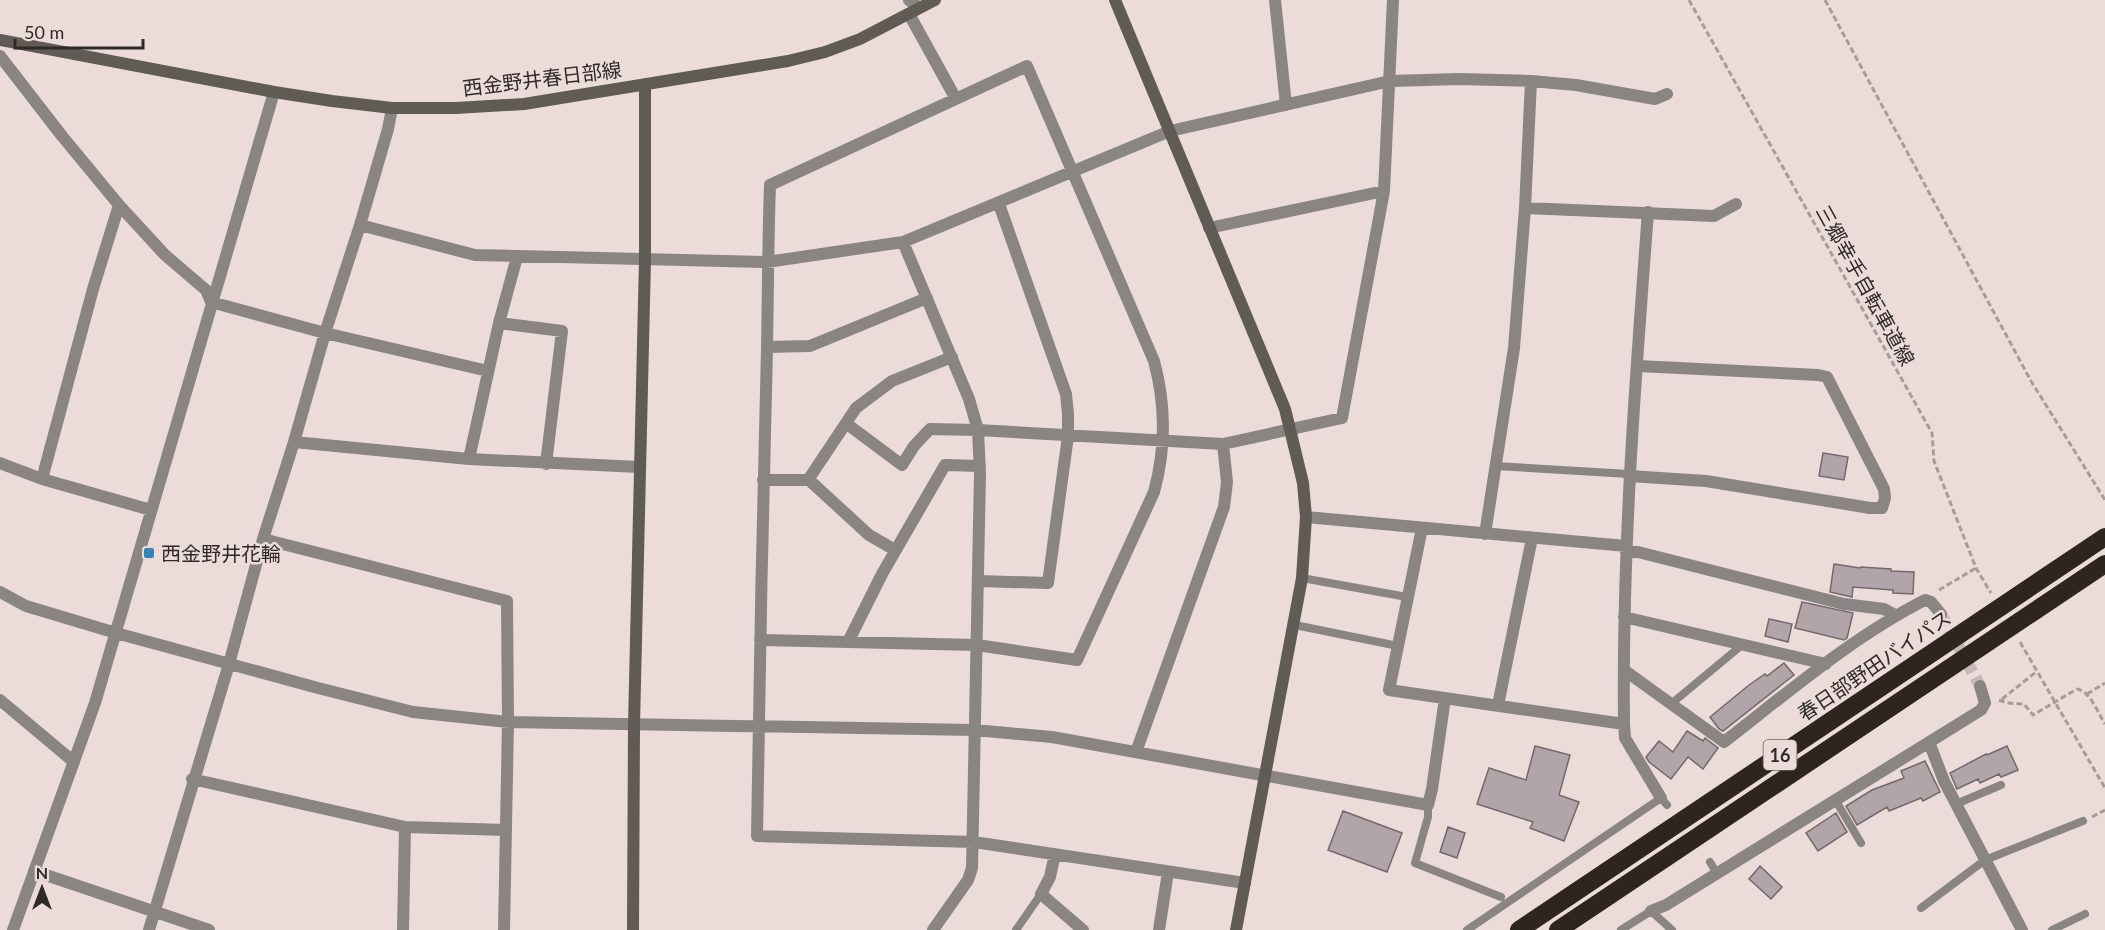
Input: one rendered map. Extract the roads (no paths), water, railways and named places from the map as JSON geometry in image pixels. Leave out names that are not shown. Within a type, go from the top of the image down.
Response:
[{"type":"highway","name":"春日部野田バイパス","points":[[1519,930],[2105,537]]},
{"type":"highway","name":"16","points":[[1558,930],[2105,564]]},
{"type":"street","name":"西金野井春日部線","points":[[0,40],[274,92],[392,108],[456,108],[524,104],[825,52],[860,39],[912,7],[935,0]]},
{"type":"street","points":[[1115,0],[1285,409],[1303,483],[1306,517],[1302,578],[1295,625],[1236,930]]},
{"type":"street","points":[[1275,0],[1286,105]]},
{"type":"street","points":[[847,423],[902,465],[914,446],[930,429],[1224,444],[1342,418],[1383,191],[1393,0]]},
{"type":"street","points":[[912,7],[956,99]]},
{"type":"street","points":[[0,56],[119,205],[165,255],[206,290],[211,302]]},
{"type":"street","points":[[760,640],[977,645],[1077,660],[1154,492],[1160,470],[1163,442],[1162,399],[1154,361],[1027,66],[770,185],[767,262],[767,347],[763,480],[758,727],[757,837],[974,842],[1245,883]]},
{"type":"street","points":[[360,225],[475,255],[767,262],[903,242],[1170,131],[1390,81],[1459,79],[1531,81],[1576,84],[1655,99],[1667,94]]},
{"type":"street","points":[[1485,534],[1514,348],[1525,208],[1531,81]]},
{"type":"street","points":[[633,930],[634,725],[645,260],[645,84]]},
{"type":"street","points":[[13,930],[74,762],[116,633],[274,92]]},
{"type":"street","points":[[149,930],[192,779],[229,664],[263,539],[360,225],[392,108]]},
{"type":"street","points":[[1209,228],[1383,191]]},
{"type":"street","points":[[979,581],[1048,583],[1068,436],[1066,394],[999,204]]},
{"type":"street","points":[[1525,208],[1714,216],[1736,204]]},
{"type":"street","points":[[42,479],[93,289],[119,205]]},
{"type":"street","points":[[1647,212],[1629,475],[1624,617],[1624,724],[1625,738],[1664,801]]},
{"type":"street","points":[[903,242],[969,399],[978,430],[980,466],[972,868],[968,880],[933,930]]},
{"type":"street","points":[[469,459],[499,323],[517,256]]},
{"type":"street","points":[[767,347],[810,346],[927,297]]},
{"type":"street","points":[[211,302],[325,333],[488,371]]},
{"type":"street","points":[[499,323],[562,331],[546,464]]},
{"type":"street","points":[[808,479],[856,408],[892,381],[952,357]]},
{"type":"street","points":[[1629,475],[1706,481],[1870,508],[1882,508],[1885,498],[1884,489],[1827,377],[1638,366]]},
{"type":"street","points":[[294,442],[469,459],[639,467]]},
{"type":"street","points":[[1136,752],[1224,507],[1227,482],[1224,444]]},
{"type":"street","points":[[0,463],[42,479],[151,510]]},
{"type":"street","points":[[848,642],[896,550],[945,465],[980,466]]},
{"type":"street","points":[[763,480],[808,479],[869,535],[896,550]]},
{"type":"street","points":[[1306,517],[1626,549],[1844,604],[1884,609],[1895,615]]},
{"type":"street","points":[[1422,528],[1389,690],[1624,724]]},
{"type":"street","points":[[1498,705],[1532,538]]},
{"type":"street","points":[[263,539],[507,601],[508,722],[504,930]]},
{"type":"street","points":[[0,592],[26,606],[116,633],[413,712],[508,722],[975,730],[1052,737],[1428,805],[1446,698]]},
{"type":"street","points":[[1624,670],[1724,742],[1826,664],[1895,615],[1929,600],[1941,614]]},
{"type":"street","points":[[1624,617],[1826,664]]},
{"type":"street","points":[[1651,911],[1666,905],[1713,867],[1836,801],[1981,710],[1985,703],[1980,687]]},
{"type":"street","points":[[2,705],[74,762]]},
{"type":"street","points":[[1929,742],[1956,804],[2022,930]]},
{"type":"street","points":[[192,779],[405,827],[506,830]]},
{"type":"street","points":[[403,930],[405,827]]},
{"type":"street","points":[[1054,854],[1050,877],[1041,894],[1083,930]]},
{"type":"street","points":[[34,871],[208,930]]},
{"type":"street","points":[[1159,930],[1168,872]]},
{"type":"lane","points":[[1495,466],[1629,475]]},
{"type":"lane","points":[[1302,578],[1407,597]]},
{"type":"lane","points":[[1295,625],[1398,646]]},
{"type":"lane","points":[[1671,704],[1742,645]]},
{"type":"lane","points":[[1956,804],[2001,784]]},
{"type":"lane","points":[[1467,930],[1664,801]]},
{"type":"lane","points":[[1836,801],[1861,843]]},
{"type":"lane","points":[[1428,805],[1428,817],[1415,863],[1501,897]]},
{"type":"lane","points":[[1921,908],[1985,860],[2083,821]]},
{"type":"lane","points":[[1016,930],[1041,894]]},
{"type":"lane","points":[[1621,930],[1651,911],[1672,930]]},
{"type":"lane","points":[[2052,930],[2085,914]]},
{"type":"tunnel","points":[[1941,614],[1980,686]]},
{"type":"place","name":"西金野井花輪","points":[[149,553]]}]
